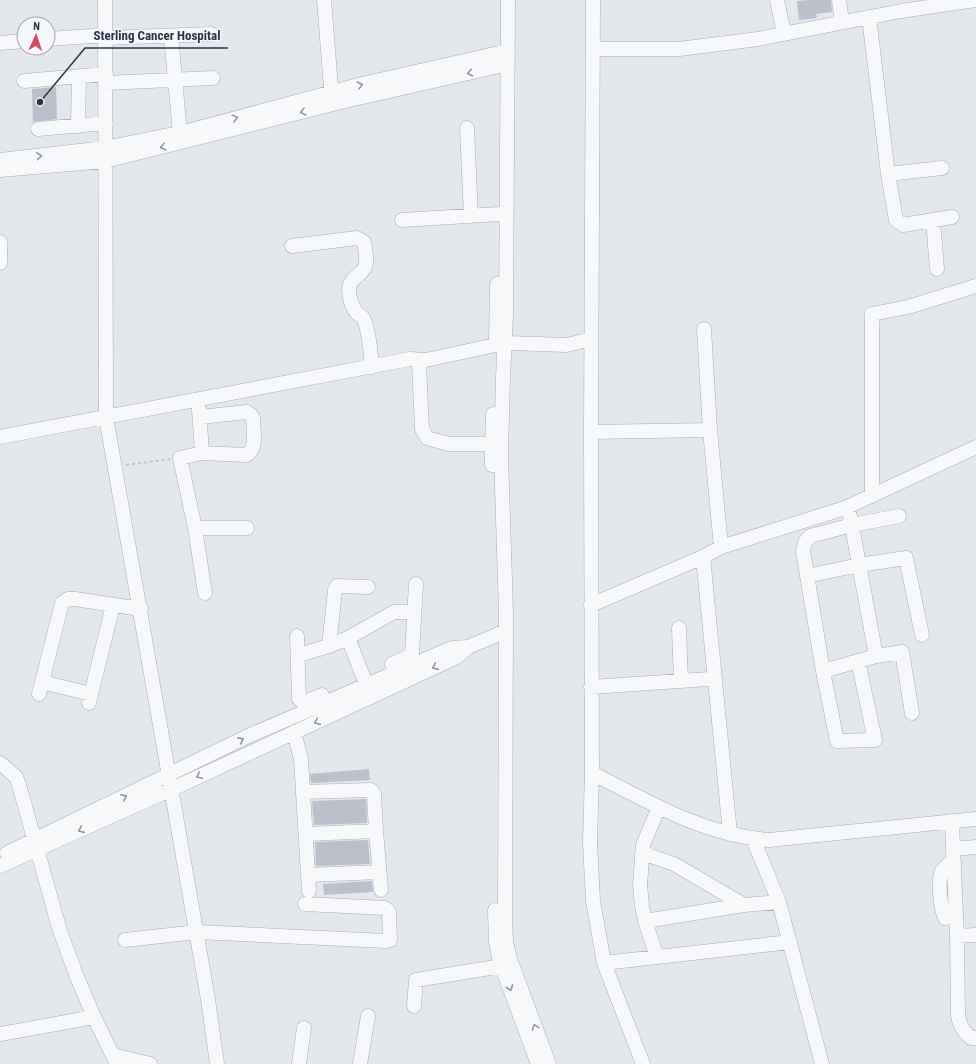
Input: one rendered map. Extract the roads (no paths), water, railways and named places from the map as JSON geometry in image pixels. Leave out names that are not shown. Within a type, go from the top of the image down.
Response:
[{"type":"street","points":[[105,0],[107,422],[197,932],[208,999],[216,1064]]},
{"type":"street","points":[[324,0],[332,99]]},
{"type":"street","points":[[499,0],[504,59],[506,314],[500,344],[492,444],[502,632],[495,918],[496,942],[502,966],[538,1064]]},
{"type":"street","points":[[508,0],[504,59],[500,214],[502,632],[506,942],[510,959],[548,1064]]},
{"type":"street","points":[[593,0],[594,49],[590,605],[592,773],[590,842],[594,901],[604,964],[643,1064]]},
{"type":"street","points":[[777,0],[784,34]]},
{"type":"street","points":[[840,0],[842,22]]},
{"type":"street","points":[[594,49],[679,49],[758,40],[869,17],[899,6],[976,0]]},
{"type":"street","points":[[869,17],[888,174],[896,220],[903,225],[952,217]]},
{"type":"street","points":[[56,39],[211,34]]},
{"type":"street","points":[[171,36],[180,133]]},
{"type":"street","points":[[0,43],[16,42]]},
{"type":"street","points":[[0,170],[105,155],[332,99],[362,84],[504,59]]},
{"type":"street","points":[[24,81],[79,76],[106,79],[213,78]]},
{"type":"street","points":[[78,126],[79,76]]},
{"type":"street","points":[[0,160],[105,155],[180,133],[332,99]]},
{"type":"street","points":[[38,129],[106,124]]},
{"type":"street","points":[[467,128],[471,216]]},
{"type":"street","points":[[888,174],[942,168]]},
{"type":"street","points":[[402,220],[500,214]]},
{"type":"street","points":[[933,220],[938,269]]},
{"type":"street","points":[[292,246],[357,238],[364,242],[366,266],[361,273],[353,278],[349,287],[350,303],[356,312],[363,318],[366,325],[372,367]]},
{"type":"street","points":[[0,242],[0,263]]},
{"type":"street","points":[[872,496],[872,314],[908,307],[976,286]]},
{"type":"street","points":[[704,329],[710,430],[721,547]]},
{"type":"street","points":[[199,413],[412,368],[423,362],[500,344],[567,345],[591,339]]},
{"type":"street","points":[[0,447],[107,422],[410,359],[423,362]]},
{"type":"street","points":[[423,362],[422,429],[427,438],[449,444],[492,444]]},
{"type":"street","points":[[0,437],[107,422],[199,413],[247,412],[251,415],[253,418],[253,447],[246,455],[202,453],[180,458],[195,528],[205,593]]},
{"type":"street","points":[[199,413],[202,453]]},
{"type":"street","points":[[591,432],[710,430]]},
{"type":"street","points":[[590,605],[703,557],[721,547],[845,508],[976,447]]},
{"type":"street","points":[[845,508],[850,516],[852,525],[858,565],[876,656]]},
{"type":"street","points":[[858,661],[875,740],[837,741],[823,671],[803,551],[810,536],[852,525],[899,516]]},
{"type":"street","points":[[195,528],[247,528]]},
{"type":"street","points":[[703,557],[730,834]]},
{"type":"street","points":[[807,576],[858,565],[906,558],[922,635]]},
{"type":"street","points":[[0,866],[36,845],[170,782],[294,732],[367,686],[412,653],[416,584]]},
{"type":"street","points":[[329,646],[335,590],[337,586],[368,587]]},
{"type":"street","points":[[113,605],[90,699],[40,688],[62,603],[75,599],[113,605],[141,610]]},
{"type":"street","points":[[298,655],[329,646],[348,638],[394,612],[414,612]]},
{"type":"street","points":[[679,628],[681,681]]},
{"type":"street","points":[[297,636],[300,699],[302,701],[307,701],[367,686],[457,657],[468,648],[502,632]]},
{"type":"street","points":[[348,638],[367,686]]},
{"type":"street","points":[[823,671],[876,656],[902,652],[912,712]]},
{"type":"street","points":[[591,686],[708,679]]},
{"type":"street","points":[[170,782],[246,737],[367,686]]},
{"type":"street","points":[[125,940],[197,932],[390,940],[390,912],[384,908],[307,897],[308,875],[303,792],[300,759],[294,732]]},
{"type":"street","points":[[0,763],[16,777],[60,931],[94,1017],[115,1059],[150,1064]]},
{"type":"street","points":[[592,773],[659,807],[722,832],[753,839],[769,840],[976,819]]},
{"type":"street","points":[[303,792],[371,790],[374,794],[380,890]]},
{"type":"street","points":[[657,957],[645,921],[640,885],[643,845],[659,807]]},
{"type":"street","points":[[952,821],[959,1020],[964,1032],[971,1038],[976,1038]]},
{"type":"street","points":[[306,834],[376,831]]},
{"type":"street","points":[[753,839],[779,902],[822,1064]]},
{"type":"street","points":[[0,856],[36,845]]},
{"type":"street","points":[[945,918],[942,911],[941,874],[953,855],[976,847]]},
{"type":"street","points":[[642,853],[674,864],[744,905]]},
{"type":"street","points":[[308,875],[379,872]]},
{"type":"street","points":[[645,921],[744,905],[779,902]]},
{"type":"street","points":[[957,936],[976,935]]},
{"type":"street","points":[[604,964],[790,942]]},
{"type":"street","points":[[414,1006],[416,980],[502,966]]},
{"type":"street","points":[[360,1064],[368,1016]]},
{"type":"street","points":[[0,1034],[94,1017]]},
{"type":"street","points":[[298,1064],[304,1028]]},
{"type":"place","name":"Sterling Cancer Hospital","points":[[40,102]]}]
